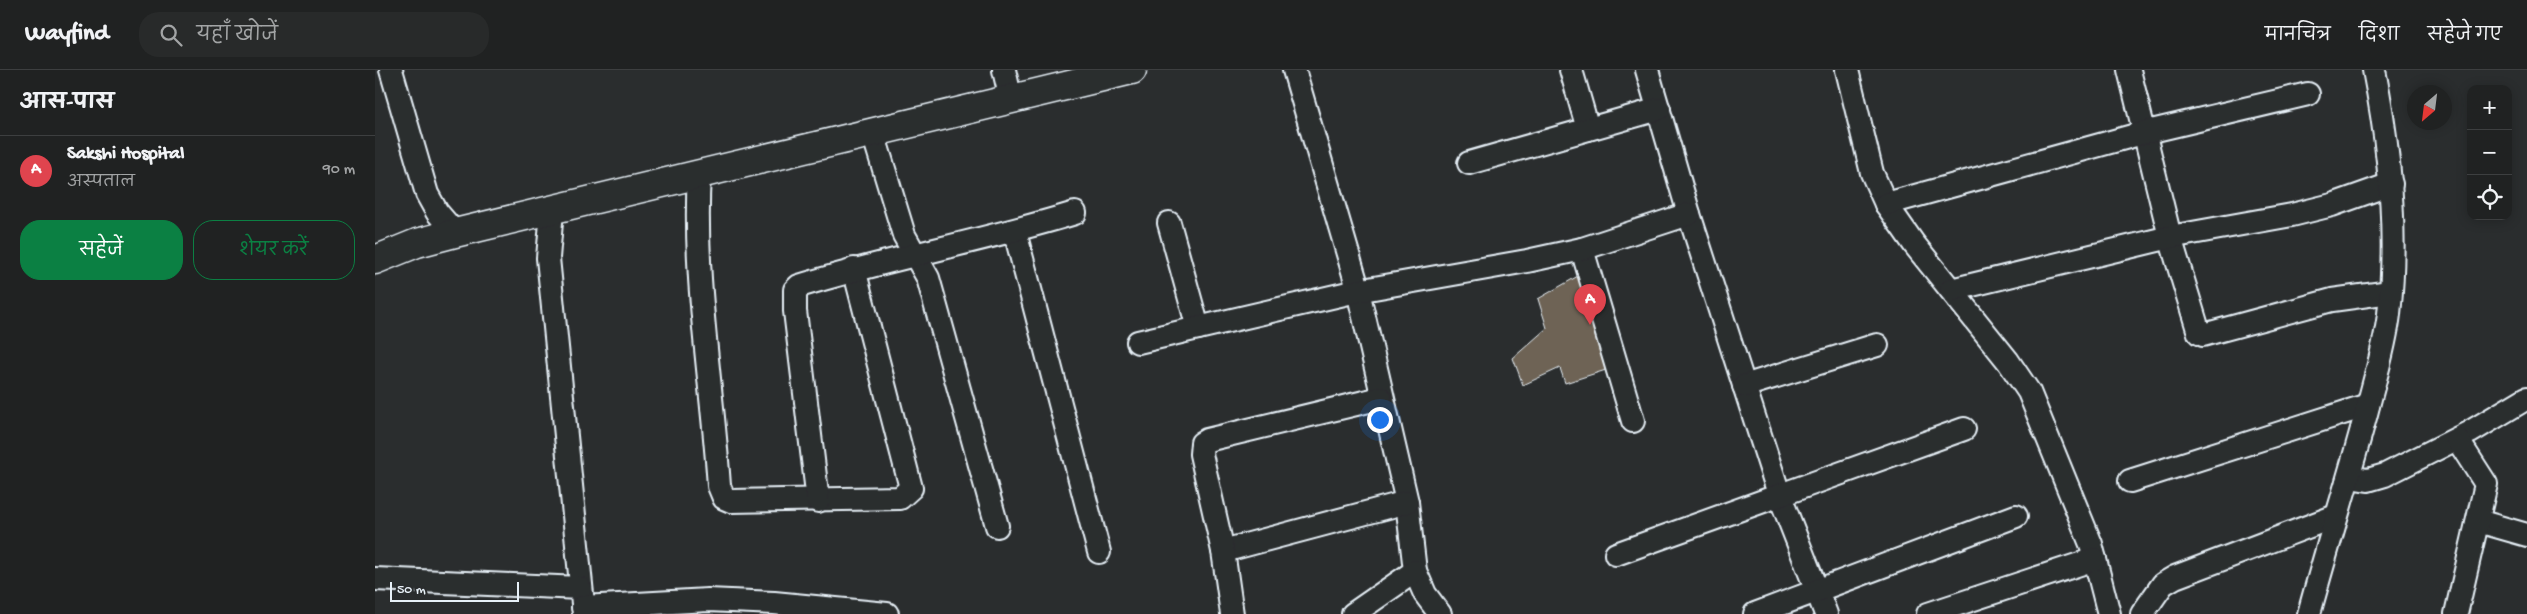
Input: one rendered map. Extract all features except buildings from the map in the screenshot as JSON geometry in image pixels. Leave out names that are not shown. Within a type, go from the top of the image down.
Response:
[{"type":"main road","points":[[375,260],[417,243],[455,233],[1011,100],[1094,75],[1132,70]]},
{"type":"main road","points":[[375,245],[417,243]]},
{"type":"street","points":[[391,70],[427,194],[437,212],[455,233]]},
{"type":"street","points":[[1004,70],[1011,100]]},
{"type":"street","points":[[1295,70],[1357,291],[1407,502],[1415,571],[1425,594],[1440,614]]},
{"type":"street","points":[[1571,70],[1588,129]]},
{"type":"street","points":[[1647,70],[1689,214],[1779,494],[1826,614]]},
{"type":"street","points":[[1847,70],[1872,173],[1886,204],[1951,290],[2009,361],[2029,392],[2095,559],[2109,614]]},
{"type":"street","points":[[2129,70],[2170,237],[2197,330],[2203,335],[2332,300],[2390,292]]},
{"type":"street","points":[[2309,614],[2335,516],[2357,478],[2368,405],[2387,325],[2393,266],[2391,184],[2385,127],[2374,70]]},
{"type":"street","points":[[1886,204],[2143,133],[2308,94]]},
{"type":"street","points":[[1469,163],[1659,109]]},
{"type":"street","points":[[873,134],[904,235],[928,278],[997,526]]},
{"type":"street","points":[[699,174],[697,216],[699,261],[720,492],[724,498],[731,501],[818,501],[900,498],[911,488],[854,269]]},
{"type":"street","points":[[1951,290],[2170,237],[2292,215],[2332,205],[2391,184]]},
{"type":"street","points":[[552,210],[548,258],[564,403],[582,603]]},
{"type":"street","points":[[818,501],[795,311],[795,290],[799,286],[854,269],[1015,232],[1075,213]]},
{"type":"street","points":[[1138,342],[1357,291],[1582,249],[1689,214]]},
{"type":"street","points":[[1169,224],[1198,328]]},
{"type":"street","points":[[1015,232],[1099,552]]},
{"type":"street","points":[[1582,249],[1633,421]]},
{"type":"street","points":[[1744,386],[1877,345]]},
{"type":"street","points":[[1232,614],[1223,551],[1201,454],[1202,443],[1207,440],[1381,398]]},
{"type":"street","points":[[2357,478],[2385,475],[2457,439],[2527,398]]},
{"type":"street","points":[[2130,481],[2368,405]]},
{"type":"street","points":[[1616,554],[1964,429]]},
{"type":"street","points":[[2456,614],[2486,484],[2457,439]]},
{"type":"street","points":[[1223,551],[1407,502]]},
{"type":"street","points":[[1755,614],[2016,516]]},
{"type":"street","points":[[2142,614],[2163,584],[2175,577],[2335,516]]},
{"type":"street","points":[[2478,521],[2527,535]]},
{"type":"street","points":[[1928,614],[2095,559]]},
{"type":"street","points":[[1353,614],[1415,571]]},
{"type":"street","points":[[375,579],[582,603],[709,607],[774,603],[887,614]]},
{"type":"place","name":"Sakshi Hospital","points":[[1590,325]]}]
